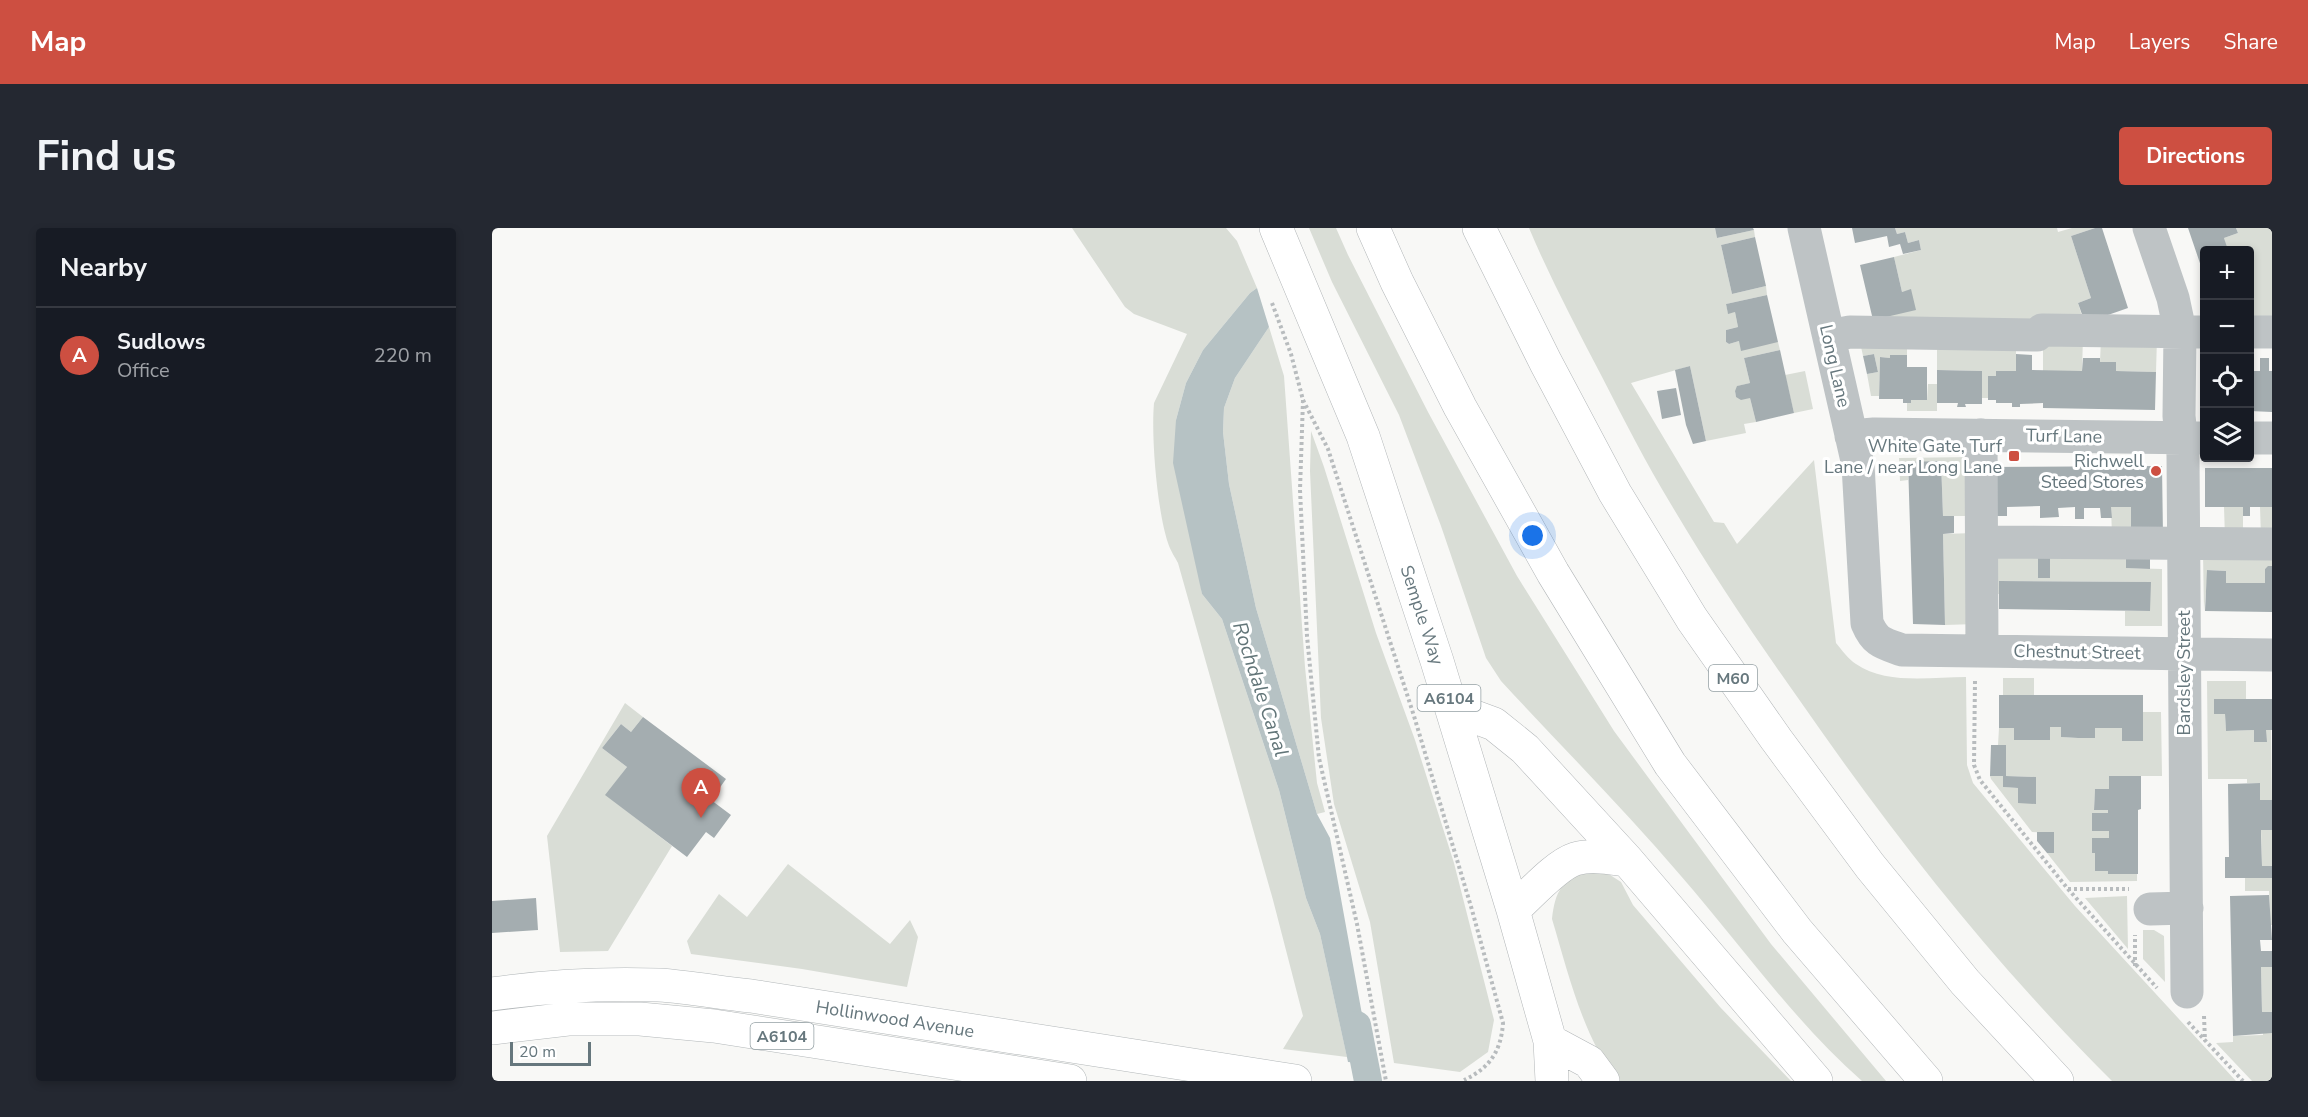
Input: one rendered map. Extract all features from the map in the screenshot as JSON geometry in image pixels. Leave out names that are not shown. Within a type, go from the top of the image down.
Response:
[{"type":"main road","name":"Semple Way","points":[[1276,228],[1363,436],[1456,719],[1550,1041],[1552,1081]]},
{"type":"main road","points":[[1373,228],[1397,282],[1466,417],[1553,573],[1670,764],[1797,931],[1926,1081]]},
{"type":"main road","name":"M60","points":[[1479,228],[1546,363],[1615,493],[1692,619],[1776,739],[1870,866],[1965,982],[2057,1081]]},
{"type":"main road","points":[[1456,719],[1476,717],[1494,724],[1525,749],[1627,860],[1816,1081]]},
{"type":"main road","points":[[1513,910],[1557,870],[1573,859],[1590,857],[1627,860]]},
{"type":"main road","name":"Hollinwood Avenue","points":[[492,994],[593,985],[661,985],[751,996],[1295,1081]]},
{"type":"main road","name":"Hollinwood Avenue","points":[[492,1028],[568,1019],[640,1019],[714,1026],[1070,1081]]},
{"type":"main road","points":[[1550,1041],[1589,1062],[1603,1081]]},
{"type":"street","name":"Long Lane","points":[[1804,228],[1858,465],[1867,623],[1873,636],[1882,643]]},
{"type":"street","name":"Bardsley Street","points":[[2149,228],[2173,298],[2192,331],[2193,438],[2183,455],[2187,908],[2185,1005]]},
{"type":"street","points":[[1829,336],[1850,332],[2037,335],[2042,330],[2192,331]]},
{"type":"street","points":[[2254,332],[2272,332]]},
{"type":"street","name":"Turf Lane","points":[[1851,436],[1874,434],[2193,438]]},
{"type":"street","points":[[1979,651],[1982,542],[1981,435]]},
{"type":"street","points":[[2254,438],[2272,438]]},
{"type":"street","points":[[1982,542],[2272,544]]},
{"type":"street","name":"Chestnut Street","points":[[1882,643],[1902,650],[2272,655]]},
{"type":"street","points":[[2140,910],[2187,908]]},
{"type":"path","points":[[1271,300],[1291,354],[1303,400],[1328,449],[1414,716],[1469,898],[1503,1023],[1502,1041],[1494,1057],[1476,1074],[1464,1080]]},
{"type":"path","points":[[1303,400],[1300,501],[1307,636],[1319,758],[1357,924],[1386,1081]]},
{"type":"path","points":[[1979,651],[1974,765],[1980,780],[2068,889],[2135,966],[2185,1005],[2205,1042],[2243,1081]]},
{"type":"path","points":[[2068,889],[2140,910],[2135,966]]},
{"type":"path","points":[[2185,1005],[2205,1042]]},
{"type":"shaded area","points":[[1072,228],[1226,228],[1237,241],[1257,288],[1250,293],[1203,350],[1186,383],[1176,420],[1202,594],[1222,619],[1279,790],[1306,898],[1320,934],[1347,1057],[1283,1049],[1303,1016],[1273,900],[1178,563],[1169,546],[1164,529],[1156,473],[1153,435],[1154,403],[1187,334],[1134,314],[1125,307]]},
{"type":"shaded area","points":[[1309,228],[1336,228],[1428,412],[1517,576],[1614,731],[1771,944],[1886,1081],[1862,1081],[1837,1058],[1790,1008],[1659,851],[1501,681],[1486,658],[1441,526],[1399,415],[1332,282]]},
{"type":"shaded area","points":[[1529,228],[1715,228],[1717,238],[1754,230],[1755,237],[1721,245],[1732,294],[1766,286],[1767,295],[1726,304],[1728,313],[1735,312],[1738,327],[1726,330],[1726,342],[1729,344],[1739,341],[1778,342],[1780,350],[1744,358],[1750,383],[1738,386],[1735,391],[1736,397],[1750,398],[1756,422],[1744,424],[1746,433],[1706,441],[1690,366],[1631,383],[1714,522],[1724,523],[1737,544],[1814,460],[1836,643],[1853,662],[1868,671],[1881,675],[1909,678],[1966,677],[1967,765],[1973,783],[2075,906],[2236,1081],[2112,1081],[2027,991],[1946,897],[1834,749],[1702,555],[1662,490],[1635,440],[1545,265]]},
{"type":"shaded area","points":[[1895,228],[2057,228],[2058,232],[2072,228],[2095,228],[2071,236],[2091,298],[2078,303],[2084,323],[1873,320],[1911,290],[1902,292],[1894,257],[1921,250],[1919,240],[1908,243],[1905,232],[1897,234]]},
{"type":"shaded area","points":[[2236,228],[2272,228],[2272,325],[2254,325],[2254,246],[2226,246],[2224,238],[2238,233]]},
{"type":"shaded area","points":[[1269,327],[1284,376],[1305,667],[1317,783],[1325,812],[1317,814],[1256,608],[1229,484],[1223,432],[1224,408],[1235,378]]},
{"type":"shaded area","points":[[2043,337],[2083,337],[2082,371],[2043,371]]},
{"type":"shaded area","points":[[2101,338],[2157,338],[2156,372],[2116,371],[2116,362],[2100,362]]},
{"type":"shaded area","points":[[1860,342],[1907,343],[1907,355],[1880,357],[1879,396],[1871,396],[1867,374],[1878,372],[1874,354],[1863,356]]},
{"type":"shaded area","points":[[1937,344],[2016,344],[2016,371],[1996,371],[1996,376],[1988,376],[1988,398],[1982,398],[1982,371],[1937,370]]},
{"type":"shaded area","points":[[1805,371],[1813,409],[1794,413],[1785,375]]},
{"type":"shaded area","points":[[1928,384],[1937,384],[1937,411],[1907,411],[1907,403],[1911,400],[1927,400]]},
{"type":"shaded area","points":[[1311,431],[1454,863],[1494,1020],[1488,1052],[1460,1072],[1394,1063],[1370,922],[1334,804],[1321,718],[1310,471]]},
{"type":"shaded area","points":[[1972,457],[1974,516],[1943,516],[1941,461],[1908,463],[1908,480],[1900,481],[1899,458]]},
{"type":"shaded area","points":[[2111,507],[2131,507],[2131,536],[2112,536]]},
{"type":"shaded area","points":[[2224,507],[2243,507],[2243,538],[2225,538]]},
{"type":"shaded area","points":[[2260,507],[2272,507],[2272,537],[2261,537]]},
{"type":"shaded area","points":[[1974,533],[1976,624],[1945,625],[1943,534]]},
{"type":"shaded area","points":[[1987,550],[2038,550],[2038,578],[2050,578],[2050,551],[2126,553],[2126,568],[2162,569],[2162,626],[2125,626],[2125,611],[2150,611],[2150,582],[1999,581],[1999,594],[1987,594]]},
{"type":"shaded area","points":[[2272,552],[2272,566],[2265,569],[2265,583],[2226,583],[2226,571],[2208,570],[2204,612],[2203,553]]},
{"type":"shaded area","points":[[2003,678],[2034,678],[2034,695],[2003,695]]},
{"type":"shaded area","points":[[2207,681],[2246,681],[2246,699],[2214,714],[2225,714],[2226,731],[2254,730],[2266,742],[2266,730],[2271,730],[2272,800],[2260,800],[2260,783],[2247,783],[2247,779],[2208,779]]},
{"type":"shaded area","points":[[625,703],[643,717],[631,732],[621,724],[602,748],[627,767],[606,795],[672,846],[608,951],[560,952],[547,836]]},
{"type":"shaded area","points":[[2143,712],[2161,712],[2162,776],[2109,776],[2109,789],[2095,789],[2094,810],[2108,810],[2108,813],[2092,813],[2092,830],[2109,831],[2109,838],[2095,853],[2095,871],[2108,871],[2108,874],[2137,874],[2137,881],[2070,882],[2047,853],[2054,853],[2054,833],[2032,832],[1991,779],[1990,776],[2003,776],[2003,787],[2018,788],[2018,803],[2036,803],[2036,777],[2006,776],[1998,745],[1999,728],[2014,728],[2014,740],[2050,740],[2050,727],[2061,727],[2061,737],[2078,738],[2095,728],[2122,728],[2122,741],[2143,741]]},
{"type":"shaded area","points":[[2261,830],[2272,830],[2272,866],[2262,866]]},
{"type":"shaded area","points":[[788,864],[890,944],[910,920],[918,937],[907,987],[802,969],[691,954],[687,941],[719,894],[747,917]]},
{"type":"shaded area","points":[[1590,871],[1607,873],[1621,882],[1633,905],[1720,1007],[1791,1081],[1617,1081],[1594,1043],[1586,1024],[1552,919],[1555,901],[1562,887],[1573,877]]},
{"type":"shaded area","points":[[2245,878],[2272,878],[2272,925],[2270,925],[2269,891],[2245,891]]},
{"type":"shaded area","points":[[2127,896],[2128,949],[2085,898]]},
{"type":"shaded area","points":[[2143,930],[2154,930],[2164,936],[2165,982],[2143,959]]},
{"type":"shaded area","points":[[2261,967],[2272,967],[2272,1012],[2262,1012]]},
{"type":"shaded area","points":[[2263,1033],[2272,1033],[2272,1081],[2252,1081],[2216,1043],[2233,1042],[2233,1036],[2263,1035]]},
{"type":"water","points":[[1257,288],[1269,327],[1235,378],[1224,408],[1223,432],[1229,484],[1256,608],[1317,814],[1330,838],[1371,1064],[1348,1062],[1320,934],[1306,898],[1279,790],[1222,619],[1202,594],[1173,463],[1176,420],[1186,383],[1203,350],[1250,293]]},
{"type":"building","points":[[1715,228],[1753,228],[1754,230],[1717,238]]},
{"type":"building","points":[[1852,228],[1895,228],[1897,234],[1905,232],[1908,243],[1919,240],[1921,250],[1903,254],[1900,244],[1889,247],[1887,236],[1855,243]]},
{"type":"building","points":[[2102,228],[2128,308],[2085,323],[2078,303],[2091,298],[2071,236]]},
{"type":"building","points":[[2188,228],[2236,228],[2238,233],[2224,238],[2227,246],[2200,246],[2200,263]]},
{"type":"building","points":[[1755,237],[1766,286],[1732,294],[1721,245]]},
{"type":"building","points":[[1894,257],[1902,292],[1911,289],[1916,310],[1873,320],[1860,265]]},
{"type":"building","points":[[1767,295],[1778,342],[1741,351],[1739,341],[1729,344],[1726,342],[1726,330],[1738,327],[1735,312],[1728,314],[1726,304]]},
{"type":"building","points":[[1780,350],[1794,413],[1756,422],[1750,398],[1741,400],[1736,397],[1737,386],[1750,383],[1744,358]]},
{"type":"building","points":[[1874,354],[1878,372],[1867,374],[1863,356]]},
{"type":"building","points":[[2016,354],[2032,355],[2032,370],[2082,371],[2083,358],[2100,358],[2100,362],[2116,362],[2116,371],[2156,372],[2155,410],[2043,408],[2043,403],[2020,404],[2020,407],[2012,407],[2012,403],[1996,403],[1996,400],[1988,400],[1988,376],[1996,376],[1996,371],[2016,371]]},
{"type":"building","points":[[1890,355],[1907,355],[1907,367],[1927,367],[1927,400],[1911,400],[1911,403],[1903,403],[1903,399],[1879,399],[1880,357],[1890,358]]},
{"type":"building","points":[[2260,358],[2269,358],[2269,371],[2272,371],[2272,412],[2254,411],[2254,371],[2260,371]]},
{"type":"building","points":[[1690,366],[1706,441],[1693,444],[1686,425],[1675,370]]},
{"type":"building","points":[[1937,370],[1982,371],[1982,404],[1965,404],[1966,407],[1957,407],[1958,403],[1937,403]]},
{"type":"building","points":[[1676,388],[1681,415],[1662,419],[1657,391]]},
{"type":"building","points":[[1941,461],[1943,516],[1954,516],[1954,533],[1943,534],[1945,625],[1913,624],[1908,462]]},
{"type":"building","points":[[2162,466],[2163,536],[2131,536],[2131,507],[2111,507],[2112,518],[2101,518],[2100,508],[2084,508],[2084,519],[2075,519],[2075,507],[2058,508],[2059,517],[2040,518],[2040,506],[2007,507],[2007,516],[1989,516],[1989,467]]},
{"type":"building","points":[[2205,468],[2272,468],[2272,507],[2250,507],[2250,516],[2243,516],[2243,507],[2205,507]]},
{"type":"building","points":[[2126,553],[2150,553],[2150,569],[2126,568]]},
{"type":"building","points":[[2038,557],[2050,557],[2050,578],[2038,578]]},
{"type":"building","points":[[2272,566],[2272,612],[2205,611],[2207,570],[2226,571],[2226,583],[2265,583],[2265,569]]},
{"type":"building","points":[[1999,581],[2151,582],[2150,611],[1999,609]]},
{"type":"building","points":[[1999,695],[2143,695],[2143,741],[2122,741],[2122,728],[2095,728],[2095,738],[2061,737],[2061,727],[2050,727],[2050,740],[2014,740],[2014,728],[1999,728]]},
{"type":"building","points":[[2214,699],[2272,699],[2272,730],[2266,730],[2267,742],[2254,742],[2254,730],[2226,731],[2225,714],[2214,714]]},
{"type":"building","points":[[643,717],[726,779],[711,800],[731,815],[714,838],[706,832],[687,857],[605,795],[627,767],[602,748],[621,724],[631,732]]},
{"type":"building","points":[[1991,745],[2006,745],[2006,776],[2036,777],[2036,804],[2018,803],[2018,788],[2003,787],[2003,776],[1990,776]]},
{"type":"building","points":[[2109,776],[2141,776],[2141,809],[2138,810],[2138,874],[2108,874],[2108,871],[2095,871],[2092,838],[2109,838],[2109,831],[2092,831],[2092,813],[2108,813],[2108,810],[2094,810],[2095,789],[2109,789]]},
{"type":"building","points":[[2260,783],[2260,800],[2272,800],[2272,830],[2261,830],[2261,836],[2262,866],[2272,866],[2272,878],[2225,878],[2225,857],[2229,857],[2228,784]]},
{"type":"building","points":[[2037,832],[2054,832],[2054,853],[2047,853],[2037,841]]},
{"type":"building","points":[[2269,895],[2272,940],[2260,940],[2261,951],[2272,951],[2272,967],[2261,967],[2262,1012],[2272,1012],[2272,1033],[2233,1036],[2230,896]]},
{"type":"building","points":[[536,898],[538,930],[492,933],[492,901]]},
{"type":"waterway","name":"Rochdale Canal","points":[[1357,1025],[1368,1081]]},
{"type":"place","name":"White Gate, Turf Lane / near Long Lane","points":[[2014,456]]},
{"type":"place","name":"Richwell Steed Stores","points":[[2156,471]]},
{"type":"place","name":"Sudlows","points":[[701,818]]}]
